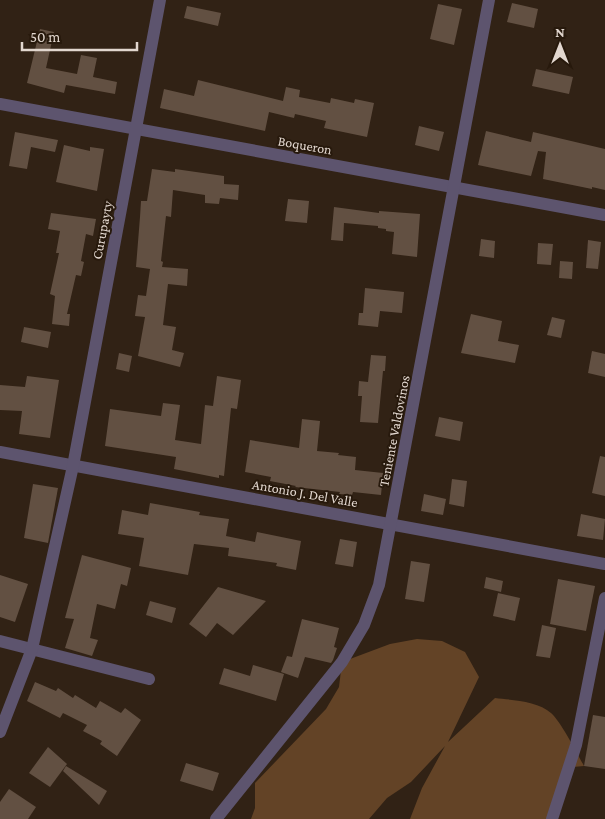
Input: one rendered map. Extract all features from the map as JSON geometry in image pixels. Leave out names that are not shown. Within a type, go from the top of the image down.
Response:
[{"type":"street","name":"Curupayty","points":[[0,732],[32,649],[73,466],[160,0]]},
{"type":"street","name":"Teniente Valdovinos","points":[[216,819],[342,662],[360,632],[379,585],[392,524],[489,0]]},
{"type":"street","name":"Boqueron","points":[[0,104],[605,215]]},
{"type":"street","name":"Antonio J. Del Valle","points":[[0,452],[605,564]]},
{"type":"street","points":[[552,819],[576,745],[605,598]]},
{"type":"street","points":[[0,641],[149,679]]},
{"type":"shaded area","points":[[417,639],[442,641],[465,652],[479,677],[448,742],[495,698],[517,700],[539,706],[555,717],[584,766],[573,767],[556,819],[410,819],[422,788],[445,746],[411,782],[387,798],[369,819],[251,819],[255,808],[255,783],[326,709],[339,687],[342,662],[390,644]]},
{"type":"building","points":[[512,3],[538,9],[534,28],[507,22]]},
{"type":"building","points":[[438,4],[462,9],[454,45],[430,39]]},
{"type":"building","points":[[187,6],[221,13],[218,26],[184,18]]},
{"type":"building","points":[[40,29],[54,32],[46,68],[77,74],[81,55],[97,58],[93,77],[117,82],[115,94],[66,85],[64,93],[27,83]]},
{"type":"building","points":[[536,69],[573,77],[569,94],[532,86]]},
{"type":"building","points":[[198,80],[283,101],[286,87],[300,90],[299,97],[330,103],[331,98],[354,103],[355,99],[374,103],[367,137],[324,128],[326,121],[295,114],[294,118],[269,112],[265,131],[160,108],[164,89],[194,96]]},
{"type":"building","points":[[419,126],[444,132],[439,151],[415,145]]},
{"type":"building","points":[[486,131],[531,142],[533,132],[605,149],[605,190],[543,179],[546,152],[538,151],[531,176],[478,165]]},
{"type":"building","points":[[15,132],[58,140],[55,152],[31,147],[27,169],[9,166]]},
{"type":"building","points":[[64,145],[90,151],[90,147],[104,149],[97,191],[56,182]]},
{"type":"building","points":[[152,169],[175,172],[175,169],[224,176],[224,184],[239,185],[238,200],[220,198],[219,204],[205,203],[205,195],[173,190],[171,217],[166,216],[161,261],[163,262],[162,267],[188,269],[187,286],[168,284],[163,325],[176,327],[172,350],[184,353],[180,367],[138,356],[145,317],[135,316],[138,295],[146,296],[150,269],[136,267],[141,201],[147,201]]},
{"type":"building","points":[[288,199],[309,201],[307,223],[285,221]]},
{"type":"building","points":[[334,207],[379,213],[379,211],[420,214],[417,257],[392,254],[394,232],[378,228],[378,226],[344,223],[343,241],[331,240]]},
{"type":"building","points":[[51,213],[96,219],[93,236],[86,234],[81,261],[84,262],[81,276],[76,275],[67,314],[70,314],[69,326],[52,324],[55,296],[50,294],[59,253],[56,253],[60,231],[48,229]]},
{"type":"building","points":[[481,239],[495,241],[494,258],[479,256]]},
{"type":"building","points":[[588,240],[601,242],[598,269],[586,268]]},
{"type":"building","points":[[538,243],[553,244],[551,265],[537,264]]},
{"type":"building","points":[[560,261],[573,262],[572,279],[559,278]]},
{"type":"building","points":[[365,288],[404,292],[402,313],[380,311],[378,327],[358,325],[359,313],[363,313]]},
{"type":"building","points":[[471,314],[502,321],[498,341],[519,345],[515,363],[461,353]]},
{"type":"building","points":[[552,317],[565,320],[561,338],[547,335]]},
{"type":"building","points":[[24,327],[51,332],[48,348],[21,342]]},
{"type":"building","points":[[592,351],[605,354],[605,377],[588,373]]},
{"type":"building","points":[[119,353],[132,356],[129,372],[116,369]]},
{"type":"building","points":[[371,355],[386,356],[378,423],[360,422],[362,396],[358,396],[359,381],[368,382]]},
{"type":"building","points":[[27,376],[59,380],[50,438],[19,434],[22,411],[0,410],[0,385],[25,387]]},
{"type":"building","points":[[217,376],[241,380],[237,409],[231,408],[224,476],[219,475],[219,478],[174,469],[176,457],[105,446],[110,409],[161,416],[163,403],[180,405],[175,440],[201,444],[205,405],[213,406]]},
{"type":"building","points":[[439,417],[463,422],[460,441],[435,436]]},
{"type":"building","points":[[302,419],[320,421],[317,451],[356,457],[355,470],[383,473],[381,495],[353,492],[352,495],[339,494],[340,492],[295,487],[270,481],[271,477],[245,472],[250,440],[299,448]]},
{"type":"building","points":[[600,456],[605,457],[605,496],[592,493]]},
{"type":"building","points":[[452,479],[467,481],[464,507],[449,504]]},
{"type":"building","points":[[33,484],[58,488],[48,543],[24,538]]},
{"type":"building","points":[[424,494],[446,499],[443,515],[421,511]]},
{"type":"building","points":[[150,503],[200,512],[199,515],[229,519],[226,536],[255,542],[257,532],[301,541],[296,570],[276,566],[277,563],[228,556],[229,548],[194,544],[188,575],[139,566],[144,538],[118,534],[122,510],[148,515]]},
{"type":"building","points":[[581,514],[605,519],[603,540],[577,536]]},
{"type":"building","points":[[340,539],[357,542],[353,567],[335,564]]},
{"type":"building","points":[[82,555],[131,568],[127,586],[121,584],[115,609],[97,604],[90,638],[98,640],[92,656],[65,648],[74,619],[65,618]]},
{"type":"building","points":[[411,561],[430,564],[424,602],[405,599]]},
{"type":"building","points":[[0,575],[28,584],[15,622],[0,617]]},
{"type":"building","points":[[486,577],[503,581],[501,592],[484,588]]},
{"type":"building","points":[[558,579],[595,586],[586,631],[550,624]]},
{"type":"building","points":[[218,587],[266,601],[233,635],[217,623],[206,637],[189,624]]},
{"type":"building","points":[[498,593],[520,598],[515,621],[493,616]]},
{"type":"building","points":[[150,601],[176,608],[172,623],[146,615]]},
{"type":"building","points":[[302,619],[339,628],[334,647],[337,648],[331,663],[305,657],[298,678],[281,672],[287,656],[292,657]]},
{"type":"building","points":[[542,625],[556,628],[550,658],[536,656]]},
{"type":"building","points":[[253,665],[284,674],[276,701],[219,684],[224,668],[250,676]]},
{"type":"building","points":[[35,682],[56,691],[58,688],[73,698],[75,695],[96,708],[100,701],[121,713],[125,708],[141,720],[117,756],[100,744],[102,741],[83,731],[87,725],[63,713],[60,718],[27,701]]},
{"type":"building","points":[[593,715],[605,717],[605,769],[584,766]]},
{"type":"building","points":[[48,747],[67,764],[50,787],[29,773]]},
{"type":"building","points":[[186,763],[219,773],[213,791],[180,781]]},
{"type":"building","points":[[66,766],[107,791],[99,805],[63,771]]},
{"type":"building","points":[[9,789],[36,807],[28,819],[0,819],[0,802]]}]
